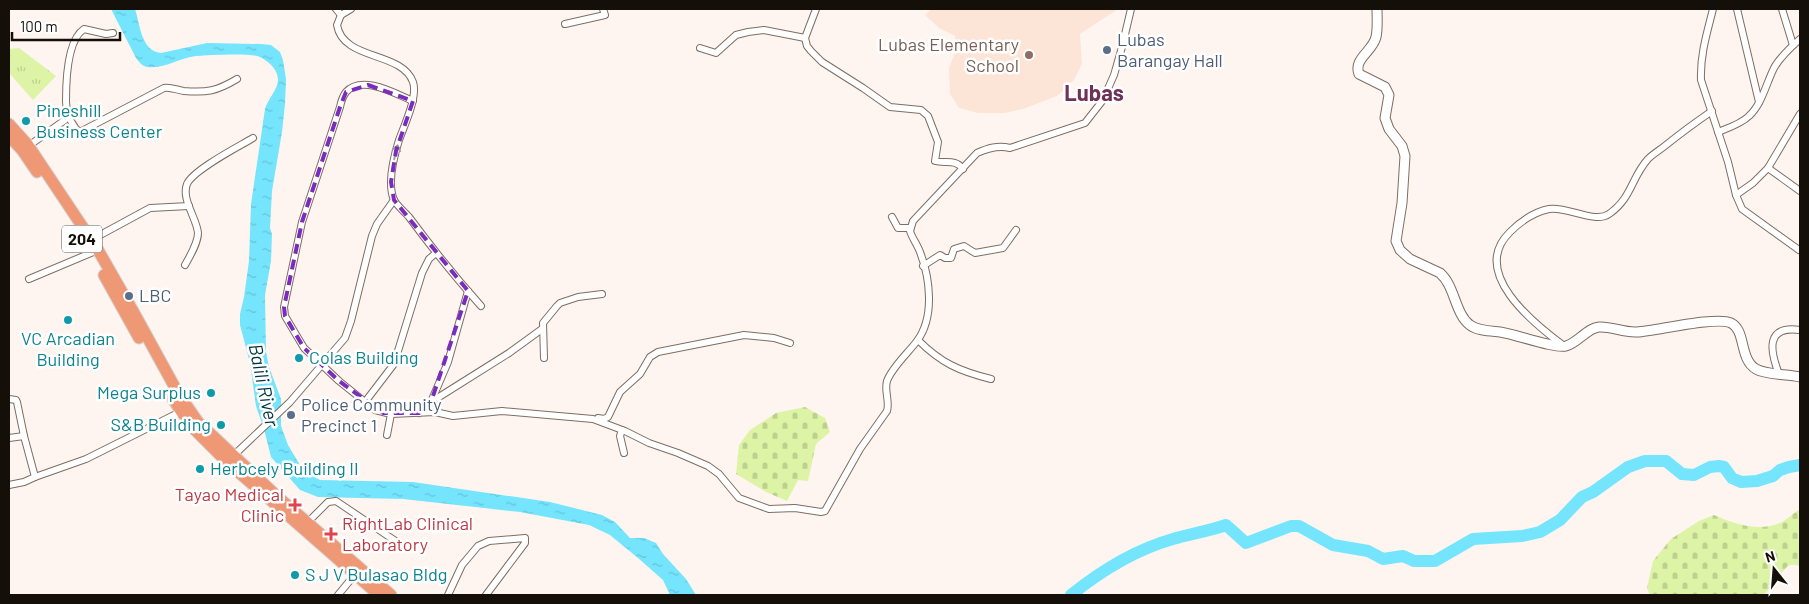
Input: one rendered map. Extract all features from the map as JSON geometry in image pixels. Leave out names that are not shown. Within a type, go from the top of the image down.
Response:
[{"type":"highway","name":"204","points":[[9,124],[94,248],[169,378],[192,427],[357,572],[379,595]]},
{"type":"highway","name":"204","points":[[9,136],[25,148]]},
{"type":"highway","name":"204","points":[[357,572],[392,595]]},
{"type":"main road","points":[[1376,9],[1376,37],[1358,63],[1357,69],[1359,74],[1388,91],[1389,95],[1384,118],[1389,129],[1402,146],[1405,156],[1402,204],[1396,241],[1400,250],[1410,259],[1445,277],[1461,311],[1470,325],[1478,329],[1509,333],[1549,344],[1565,346],[1598,327],[1635,332],[1683,325],[1732,323],[1737,329],[1750,365],[1757,370],[1800,377]]},
{"type":"street","points":[[336,9],[341,16]]},
{"type":"street","points":[[351,9],[341,16],[337,25],[338,30],[356,49],[397,66],[411,78],[414,89],[413,101],[396,151],[391,182],[394,200],[481,306]]},
{"type":"street","points":[[565,24],[605,15],[603,9]]},
{"type":"street","points":[[816,9],[805,38],[807,46],[822,62],[881,102],[890,107],[921,110],[928,116],[938,142],[935,161],[953,161],[958,163],[963,169]]},
{"type":"street","points":[[593,419],[708,466],[719,474],[739,498],[769,509],[795,508],[824,512],[860,449],[886,411],[888,405],[887,381],[904,356],[918,340],[926,325],[929,308],[928,288],[920,252],[910,228],[913,221],[977,154],[986,148],[1001,146],[1010,148],[1086,123],[1103,100],[1114,75],[1131,9]]},
{"type":"street","points":[[1714,9],[1703,46],[1700,67],[1701,80],[1736,195],[1742,209],[1799,250]]},
{"type":"street","points":[[1737,9],[1759,104]]},
{"type":"street","points":[[1782,9],[1793,46]]},
{"type":"street","points":[[112,33],[106,34],[84,29],[78,35],[69,61],[66,102],[68,116],[76,130],[80,132],[164,88],[184,91],[213,91],[237,79]]},
{"type":"street","points":[[700,48],[716,53],[736,35],[764,30],[805,38]]},
{"type":"street","points":[[1718,132],[1742,122],[1750,116],[1759,104],[1776,65],[1800,39]]},
{"type":"street","points":[[413,101],[376,86],[360,85],[346,92],[302,222],[284,306],[285,316],[304,348],[374,410],[392,414],[435,412],[453,416],[502,411],[593,419],[608,418],[620,392],[640,374],[650,357],[658,352],[744,335],[774,338],[790,343]]},
{"type":"street","points":[[1565,346],[1542,330],[1517,306],[1508,293],[1500,275],[1497,259],[1498,248],[1508,234],[1532,214],[1551,209],[1567,210],[1597,218],[1606,216],[1621,204],[1648,159],[1712,111]]},
{"type":"street","points":[[1736,195],[1753,183],[1768,168],[1800,114]]},
{"type":"street","points":[[25,148],[68,116]]},
{"type":"street","points":[[327,118],[335,121]]},
{"type":"street","points":[[185,265],[198,235],[198,229],[189,206],[186,190],[190,179],[211,163],[253,138]]},
{"type":"street","points":[[1768,168],[1800,191]]},
{"type":"street","points":[[230,459],[290,402],[345,338],[372,236],[377,224],[394,200]]},
{"type":"street","points":[[30,279],[94,248],[150,208],[189,206]]},
{"type":"street","points":[[892,217],[898,228],[910,228]]},
{"type":"street","points":[[923,266],[940,255],[945,258],[951,258],[954,249],[964,246],[974,253],[1003,248],[1016,230]]},
{"type":"street","points":[[365,402],[394,364],[408,313],[422,273],[429,259],[436,253]]},
{"type":"street","points":[[431,402],[448,362],[468,292]]},
{"type":"street","points":[[544,358],[542,329],[544,323],[560,302],[602,294]]},
{"type":"street","points":[[419,413],[431,402],[509,353],[542,329]]},
{"type":"street","points":[[1779,374],[1771,348],[1774,339],[1779,333],[1786,330],[1800,330]]},
{"type":"street","points":[[918,340],[932,354],[954,368],[991,378]]},
{"type":"street","points":[[9,399],[16,400],[17,402],[35,477]]},
{"type":"street","points":[[9,485],[24,482],[86,459],[184,410]]},
{"type":"street","points":[[387,435],[392,414]]},
{"type":"street","points":[[622,430],[620,436],[624,453]]},
{"type":"street","points":[[9,438],[24,436]]},
{"type":"street","points":[[305,526],[328,502],[336,501],[397,542]]},
{"type":"street","points":[[451,594],[462,565],[478,546],[489,541],[524,538],[524,543],[486,595]]},
{"type":"street","points":[[338,595],[357,572]]},
{"type":"highlighted area","points":[[368,85],[413,101],[396,151],[391,182],[394,200],[468,291],[431,402],[419,413],[383,413],[339,381],[304,348],[285,316],[284,307],[302,222],[340,107],[346,92]]},
{"type":"shaded area","name":"Lubas Elementary School","points":[[931,9],[1118,9],[1080,34],[1082,64],[1074,80],[1057,96],[1023,109],[1005,113],[978,113],[959,108],[950,94],[949,68],[956,50],[955,36],[939,28],[925,15]]},
{"type":"green space","points":[[19,48],[56,76],[33,100],[9,73],[9,49]]},
{"type":"green space","points":[[805,407],[825,418],[830,432],[816,444],[808,481],[798,480],[787,501],[766,492],[736,474],[739,445],[750,430],[776,413]]},
{"type":"green space","points":[[1800,509],[1800,566],[1788,566],[1764,595],[1650,595],[1647,588],[1653,561],[1671,539],[1699,521],[1714,515],[1746,526],[1772,526],[1785,520]]},
{"type":"water","name":"Balili River","points":[[111,9],[135,9],[145,42],[154,51],[161,53],[207,43],[271,45],[280,52],[286,79],[285,104],[272,191],[271,261],[265,295],[266,352],[269,367],[281,399],[281,426],[288,445],[300,465],[320,480],[413,482],[550,502],[602,515],[615,522],[630,538],[644,538],[656,543],[663,554],[686,579],[696,595],[670,595],[663,580],[638,558],[610,535],[589,525],[520,512],[403,499],[318,497],[300,490],[271,457],[256,406],[250,363],[240,325],[240,314],[249,261],[251,204],[265,109],[278,81],[277,73],[265,60],[257,56],[227,54],[196,56],[166,65],[145,66],[136,58]]},
{"type":"waterway","points":[[1071,595],[1107,569],[1145,549],[1173,539],[1226,525],[1246,543],[1291,526],[1299,526],[1333,545],[1368,551],[1383,559],[1403,556],[1414,561],[1435,561],[1473,539],[1522,536],[1540,532],[1560,520],[1582,497],[1593,492],[1628,467],[1645,461],[1666,461],[1682,474],[1694,475],[1710,467],[1724,467],[1732,478],[1741,482],[1757,481],[1773,476],[1780,470],[1800,465]]},
{"type":"place","name":"Lubas Barangay Hall","points":[[1107,50]]},
{"type":"place","name":"Lubas Elementary School","points":[[1029,55]]},
{"type":"place","name":"Pineshill Business Center","points":[[26,121]]},
{"type":"place","name":"LBC","points":[[129,296]]},
{"type":"place","name":"VC Arcadian Building","points":[[68,320]]},
{"type":"place","name":"Colas Building","points":[[299,358]]},
{"type":"place","name":"Mega Surplus","points":[[211,393]]},
{"type":"place","name":"Police Community Precinct 1","points":[[291,415]]},
{"type":"place","name":"S&B Building","points":[[221,425]]},
{"type":"place","name":"Herbcely Building II","points":[[200,469]]},
{"type":"place","name":"Tayao Medical Clinic","points":[[295,505]]},
{"type":"place","name":"RightLab Clinical Laboratory","points":[[331,534]]},
{"type":"place","name":"S J V Bulasao Bldg","points":[[295,575]]},
{"type":"district","name":"Lubas","points":[[1094,93]]}]
